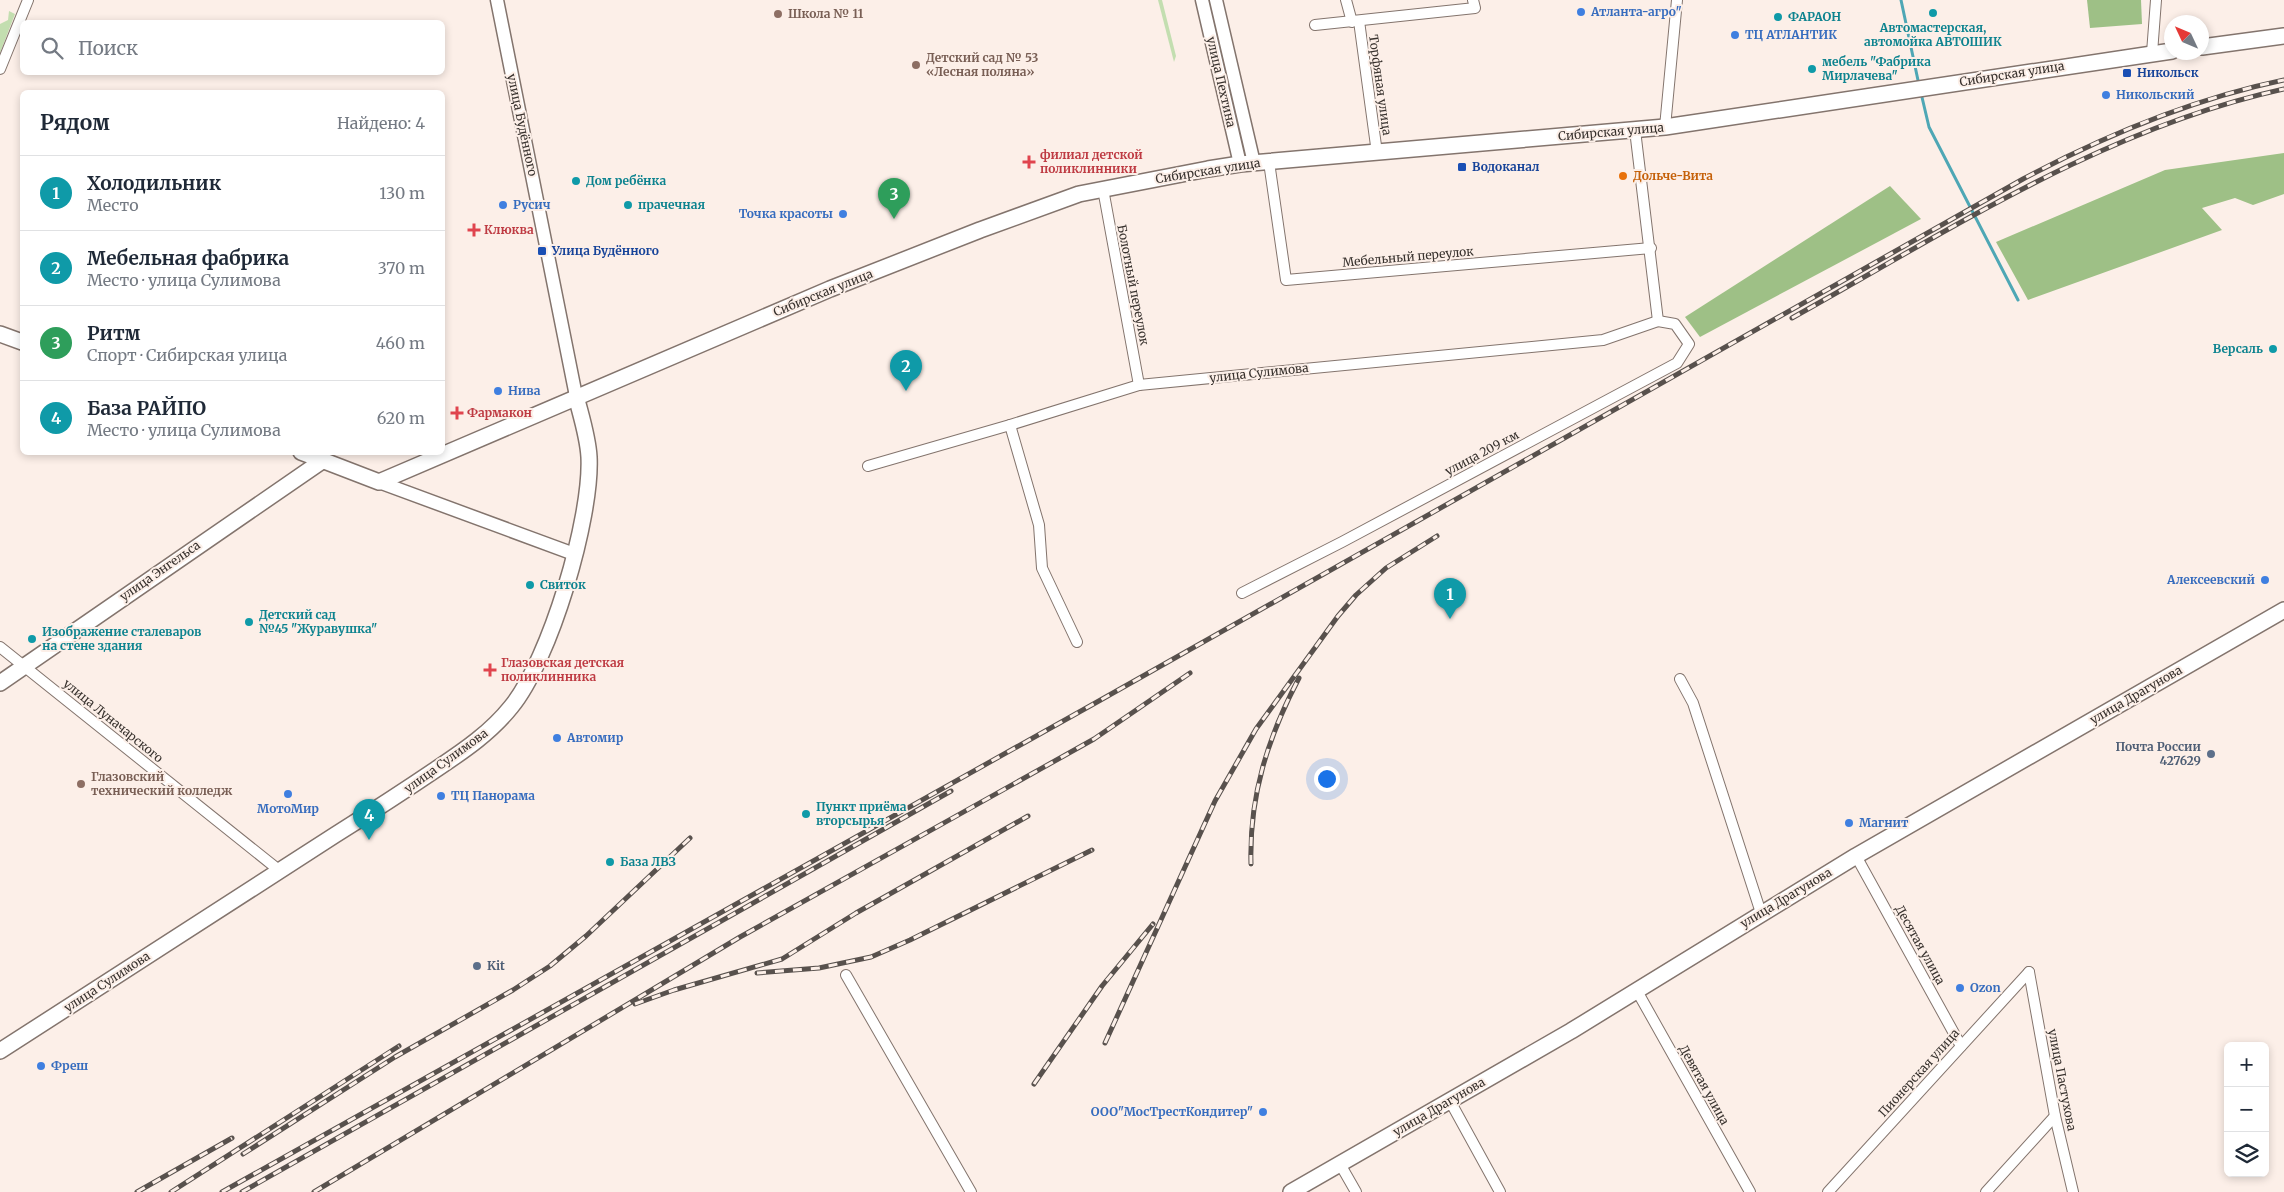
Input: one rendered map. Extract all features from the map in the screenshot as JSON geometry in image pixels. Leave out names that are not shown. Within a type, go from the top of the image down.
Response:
[{"type":"main road","points":[[2209,46],[2284,36]]},
{"type":"main road","name":"Сибирская улица","points":[[445,453],[830,289],[980,230],[1079,194],[1247,164],[1665,127],[2164,52]]},
{"type":"main road","points":[[0,334],[20,341]]},
{"type":"main road","name":"улица Сулимова","points":[[0,1051],[450,760],[478,740],[512,707],[535,670],[553,625],[574,554],[589,477],[589,454],[576,396]]},
{"type":"main road","points":[[308,455],[379,482]]},
{"type":"main road","name":"Сибирская улица","points":[[379,482],[441,455]]},
{"type":"main road","name":"улица Энгельса","points":[[0,683],[322,461]]},
{"type":"main road","name":"улица Драгунова","points":[[1291,1192],[1636,991],[1856,856],[2284,610]]},
{"type":"street","points":[[0,69],[28,0]]},
{"type":"street","name":"улица Будённого","points":[[497,0],[576,396]]},
{"type":"street","name":"улица Пехтина","points":[[1202,0],[1247,164]]},
{"type":"street","name":"улица Пехтина","points":[[1216,0],[1247,164]]},
{"type":"street","name":"Торфяная улица","points":[[1346,0],[1355,21],[1376,153]]},
{"type":"street","points":[[1665,127],[1676,0]]},
{"type":"street","points":[[2152,53],[2156,0]]},
{"type":"street","points":[[1316,25],[1474,4]]},
{"type":"street","points":[[1635,130],[1658,321]]},
{"type":"street","name":"Мебельный переулок","points":[[1269,162],[1286,280],[1650,248]]},
{"type":"street","name":"Болотный переулок","points":[[1102,189],[1139,385]]},
{"type":"street","name":"улица Сулимова","points":[[868,466],[1010,426],[1139,385],[1603,340],[1658,321]]},
{"type":"street","name":"улица 209 км","points":[[1242,592],[1351,538],[1676,362],[1689,344],[1674,324],[1658,321]]},
{"type":"street","points":[[1010,426],[1039,525],[1042,568],[1078,642]]},
{"type":"street","points":[[379,482],[574,554]]},
{"type":"street","name":"улица Луначарского","points":[[0,647],[280,871]]},
{"type":"street","points":[[1680,679],[1693,703],[1760,914]]},
{"type":"street","name":"Десятая улица","points":[[1856,856],[1961,1046]]},
{"type":"street","name":"Пионерская улица","points":[[1828,1192],[2029,972]]},
{"type":"street","name":"улица Пастухова","points":[[2029,972],[2055,1116],[2073,1192]]},
{"type":"street","points":[[846,975],[971,1192]]},
{"type":"street","name":"Девятая улица","points":[[1636,991],[1750,1192]]},
{"type":"street","points":[[1450,1101],[1500,1192]]},
{"type":"street","points":[[1986,1192],[2055,1116]]},
{"type":"street","points":[[1340,1164],[1356,1192]]},
{"type":"green space","points":[[1158,0],[1162,0],[1176,56],[1174,62]]},
{"type":"green space","points":[[2087,0],[2141,0],[2142,24],[2090,28]]},
{"type":"green space","points":[[9,11],[15,14],[0,53],[0,24],[8,20]]},
{"type":"green space","points":[[2284,153],[2284,194],[2253,205],[2235,198],[2202,208],[2222,230],[2028,300],[1996,242],[2165,170]]},
{"type":"green space","points":[[1890,186],[1921,219],[1700,337],[1685,317]]},
{"type":"waterway","points":[[1901,0],[1919,85]]},
{"type":"waterway","points":[[1921,93],[1929,127],[2018,300]]},
{"type":"railway","points":[[222,1192],[1097,702],[2023,179],[2118,133],[2150,120],[2216,97],[2284,80]]},
{"type":"railway","points":[[1792,318],[1970,217],[2091,155],[2154,129],[2218,106],[2284,89]]},
{"type":"railway","points":[[1105,1043],[1215,801],[1256,729],[1338,616],[1356,595],[1386,568],[1437,536]]},
{"type":"railway","points":[[314,1192],[740,937],[1094,739],[1190,673]]},
{"type":"railway","points":[[1251,864],[1251,839],[1257,791],[1278,722],[1299,678]]},
{"type":"railway","points":[[242,1192],[951,791]]},
{"type":"railway","points":[[635,1004],[674,990],[782,959],[856,913],[1028,816]]},
{"type":"railway","points":[[243,1154],[395,1057],[513,990],[550,966],[586,936],[690,838]]},
{"type":"railway","points":[[757,973],[819,968],[871,957],[910,940],[1092,850]]},
{"type":"railway","points":[[1034,1084],[1102,986],[1153,924]]},
{"type":"railway","points":[[171,1192],[399,1046]]},
{"type":"railway","points":[[137,1192],[232,1138]]},
{"type":"place","name":"Атланта-агро\"","points":[[1581,12]]},
{"type":"place","name":"Автомастерская, автомойка АВТОШИК","points":[[1933,13]]},
{"type":"place","name":"Школа № 11","points":[[778,14]]},
{"type":"place","name":"ФАРАОН","points":[[1778,17]]},
{"type":"place","name":"ТЦ АТЛАНТИК","points":[[1735,35]]},
{"type":"place","name":"Детский сад № 53 «Лесная поляна»","points":[[916,65]]},
{"type":"place","name":"мебель \"Фабрика Мирлачева\"","points":[[1812,69]]},
{"type":"place","name":"Никольск","points":[[2127,73]]},
{"type":"place","name":"Никольский","points":[[2106,95]]},
{"type":"place","name":"филиал детской поликлинники","points":[[1029,162]]},
{"type":"place","name":"Водоканал","points":[[1462,167]]},
{"type":"place","name":"Дольче-Вита","points":[[1623,176]]},
{"type":"place","name":"Дом ребёнка","points":[[576,181]]},
{"type":"place","name":"Русич","points":[[503,205]]},
{"type":"place","name":"прачечная","points":[[628,205]]},
{"type":"place","name":"Точка красоты","points":[[843,214]]},
{"type":"place","name":"Ритм","points":[[894,219]]},
{"type":"place","name":"Клюква","points":[[474,230]]},
{"type":"place","name":"Улица Будённого","points":[[542,251]]},
{"type":"place","name":"Версаль","points":[[2273,349]]},
{"type":"place","name":"Нива","points":[[498,391]]},
{"type":"place","name":"Мебельная фабрика","points":[[906,391]]},
{"type":"place","name":"Фармакон","points":[[457,413]]},
{"type":"place","name":"Алексеевский","points":[[2265,580]]},
{"type":"place","name":"Свиток","points":[[530,585]]},
{"type":"place","name":"Холодильник","points":[[1450,619]]},
{"type":"place","name":"Детский сад №45 \"Журавушка\"","points":[[249,622]]},
{"type":"place","name":"Изображение сталеваров на стене здания","points":[[32,639]]},
{"type":"place","name":"Глазовская детская поликлинника","points":[[490,670]]},
{"type":"place","name":"Автомир","points":[[557,738]]},
{"type":"place","name":"Почта России 427629","points":[[2211,754]]},
{"type":"place","name":"Глазовский технический колледж","points":[[81,784]]},
{"type":"place","name":"МотоМир","points":[[288,794]]},
{"type":"place","name":"ТЦ Панорама","points":[[441,796]]},
{"type":"place","name":"Пункт приёма вторсырья","points":[[806,814]]},
{"type":"place","name":"Магнит","points":[[1849,823]]},
{"type":"place","name":"База РАЙПО","points":[[369,840]]},
{"type":"place","name":"База ЛВЗ","points":[[610,862]]},
{"type":"place","name":"Kit","points":[[477,966]]},
{"type":"place","name":"Ozon","points":[[1960,988]]},
{"type":"place","name":"Фреш","points":[[41,1066]]},
{"type":"place","name":"ООО\"МосТрестКондитер\"","points":[[1263,1112]]}]
